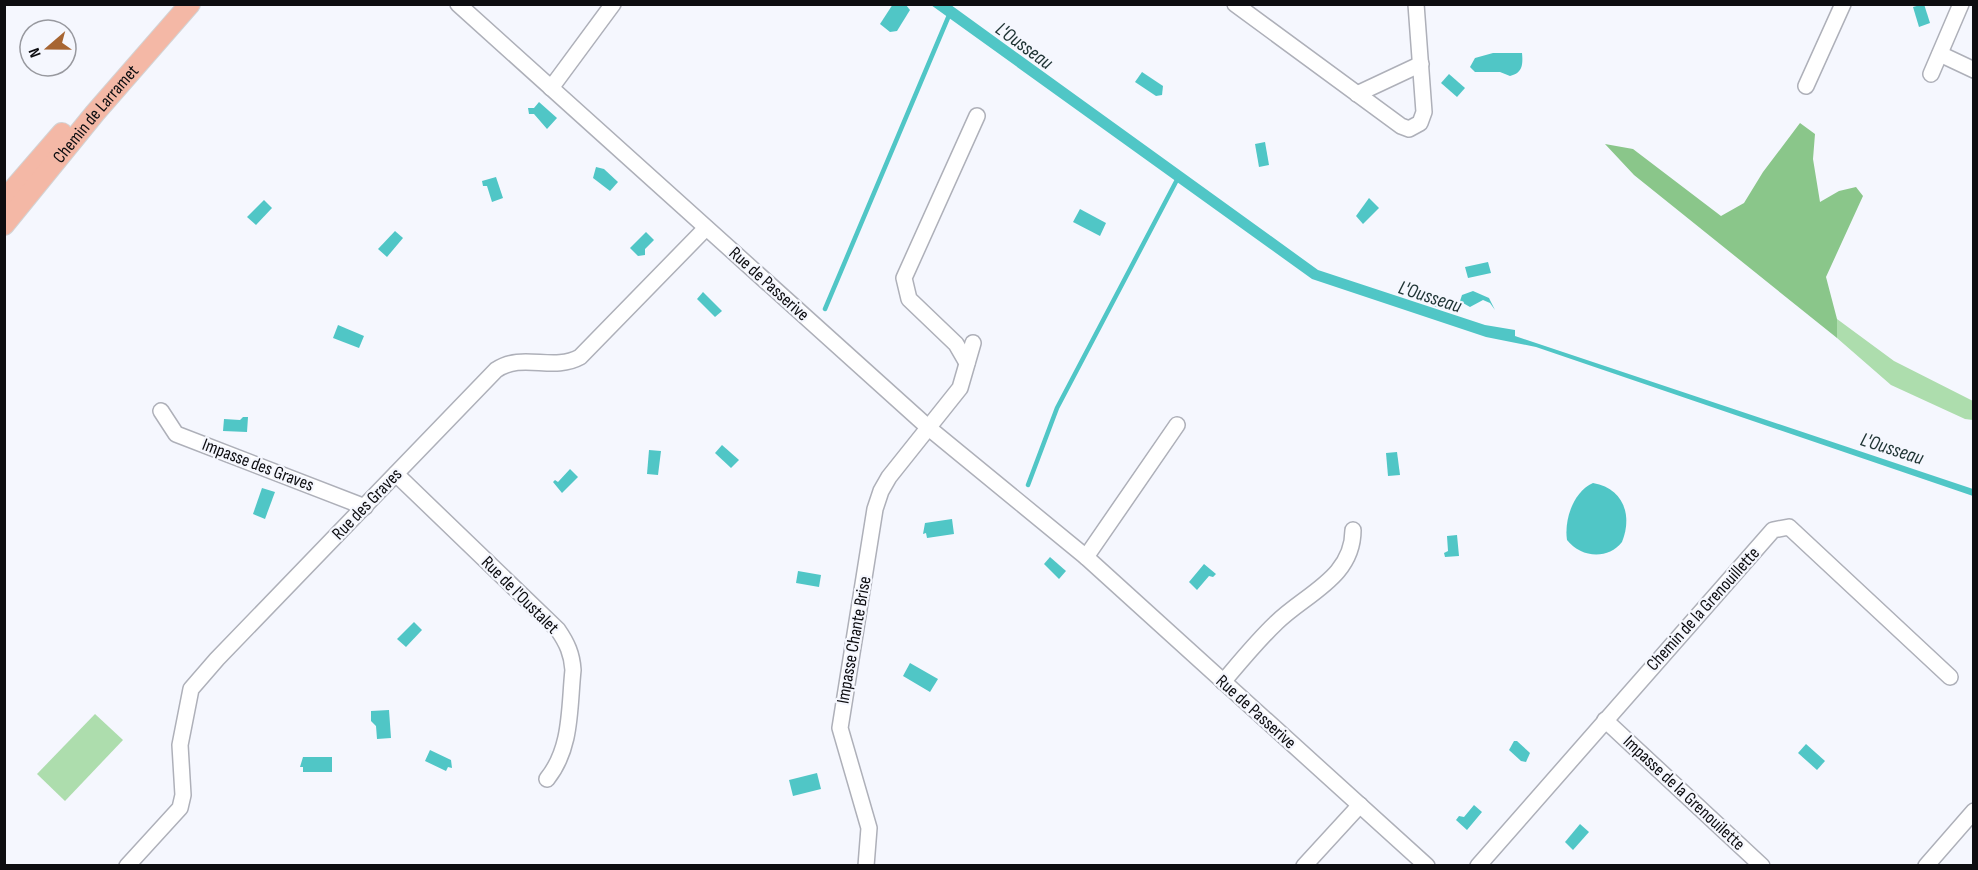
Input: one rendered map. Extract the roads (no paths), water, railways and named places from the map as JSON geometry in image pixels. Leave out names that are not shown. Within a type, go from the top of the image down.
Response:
[{"type":"main road","name":"Chemin de Larramet","points":[[4,200],[174,4]]},
{"type":"main road","name":"Chemin de Larramet","points":[[4,225],[95,113],[190,4]]},
{"type":"street","name":"Rue de Passerive","points":[[458,4],[930,429],[1086,557],[1427,866]]},
{"type":"street","points":[[551,88],[613,4]]},
{"type":"street","points":[[1235,4],[1401,126],[1415,128],[1424,111],[1416,4]]},
{"type":"street","points":[[1806,86],[1843,4]]},
{"type":"street","points":[[1931,74],[1961,4]]},
{"type":"street","points":[[1940,54],[1974,70]]},
{"type":"street","points":[[1357,94],[1421,64]]},
{"type":"street","points":[[967,363],[956,344],[909,298],[904,278],[977,116]]},
{"type":"street","name":"Rue des Graves","points":[[127,866],[180,808],[183,795],[180,745],[191,689],[396,474],[503,366],[519,361],[563,364],[587,352],[706,228]]},
{"type":"street","name":"Impasse Chante Brise","points":[[866,866],[869,851],[869,828],[843,745],[840,719],[878,499],[889,477],[930,429],[960,388],[973,343]]},
{"type":"street","name":"Impasse des Graves","points":[[161,411],[176,434],[365,507]]},
{"type":"street","points":[[1086,557],[1177,425]]},
{"type":"street","name":"Rue de l'Oustalet","points":[[396,474],[558,630],[566,641],[573,670],[567,740],[562,756],[547,779]]},
{"type":"street","name":"Chemin de la Grenouillette","points":[[1478,866],[1773,530],[1789,527],[1950,677]]},
{"type":"street","points":[[1223,682],[1276,622],[1315,594],[1332,578],[1347,559],[1353,530]]},
{"type":"street","name":"Impasse de la Grenouilette","points":[[1605,720],[1762,866]]},
{"type":"street","points":[[1304,866],[1360,804]]},
{"type":"street","points":[[1926,866],[1974,811]]},
{"type":"water","points":[[893,4],[906,5],[910,10],[897,31],[890,32],[880,24]]},
{"type":"water","points":[[1924,4],[1930,23],[1919,27],[1913,7]]},
{"type":"water","points":[[931,5],[951,5],[1318,270],[1485,325],[1515,330],[1515,336],[1973,489],[1973,496],[1536,347],[1486,337],[1312,279]]},
{"type":"water","points":[[1493,53],[1522,53],[1522,64],[1518,73],[1510,76],[1500,72],[1475,72],[1470,67],[1475,58]]},
{"type":"water","points":[[1142,72],[1163,86],[1162,95],[1156,96],[1135,82]]},
{"type":"water","points":[[1449,74],[1465,88],[1457,97],[1441,83]]},
{"type":"water","points":[[539,102],[557,118],[547,129],[534,114],[529,114],[528,108],[534,108]]},
{"type":"water","points":[[1265,142],[1269,165],[1259,167],[1255,144]]},
{"type":"water","points":[[596,167],[604,169],[618,182],[610,191],[593,178]]},
{"type":"water","points":[[496,177],[503,198],[492,202],[487,186],[483,186],[482,181]]},
{"type":"water","points":[[1369,198],[1379,208],[1363,224],[1356,216]]},
{"type":"water","points":[[264,200],[272,208],[256,225],[247,217]]},
{"type":"water","points":[[1080,209],[1106,223],[1100,236],[1073,222]]},
{"type":"water","points":[[395,231],[403,238],[387,257],[378,249]]},
{"type":"water","points":[[646,232],[654,240],[645,249],[645,255],[638,256],[630,248]]},
{"type":"water","points":[[1488,262],[1491,273],[1468,278],[1465,267]]},
{"type":"water","points":[[1473,291],[1489,298],[1495,310],[1490,303],[1483,300],[1470,307],[1463,303],[1444,309],[1432,306],[1460,301],[1462,295]]},
{"type":"water","points":[[703,292],[722,311],[715,317],[697,299]]},
{"type":"water","points":[[338,325],[364,336],[359,348],[333,338]]},
{"type":"water","points":[[248,417],[247,432],[223,431],[224,419],[240,420]]},
{"type":"water","points":[[722,445],[739,460],[731,468],[715,453]]},
{"type":"water","points":[[649,450],[661,451],[658,475],[647,474]]},
{"type":"water","points":[[1397,452],[1400,475],[1388,476],[1386,453]]},
{"type":"water","points":[[570,469],[578,477],[562,493],[553,482],[555,480],[558,482]]},
{"type":"water","points":[[1593,483],[1612,491],[1623,504],[1626,513],[1622,542],[1616,548],[1602,554],[1587,553],[1567,540],[1566,532],[1571,507],[1580,493]]},
{"type":"water","points":[[262,488],[275,492],[265,519],[253,514]]},
{"type":"water","points":[[952,519],[954,534],[927,538],[926,533],[923,534],[925,523]]},
{"type":"water","points":[[1457,535],[1459,556],[1445,557],[1444,553],[1448,551],[1447,536]]},
{"type":"water","points":[[1050,557],[1066,571],[1059,579],[1044,564]]},
{"type":"water","points":[[1204,564],[1216,574],[1213,577],[1209,576],[1197,590],[1189,582]]},
{"type":"water","points":[[798,571],[821,575],[819,587],[796,583]]},
{"type":"water","points":[[414,622],[422,630],[406,647],[397,639]]},
{"type":"water","points":[[910,663],[938,679],[930,692],[903,676]]},
{"type":"water","points":[[389,710],[391,738],[377,739],[376,726],[371,721],[371,711]]},
{"type":"water","points":[[1514,741],[1530,753],[1526,762],[1521,761],[1509,750]]},
{"type":"water","points":[[1806,744],[1825,761],[1817,770],[1798,753]]},
{"type":"water","points":[[430,750],[451,760],[452,768],[448,767],[446,771],[425,761]]},
{"type":"water","points":[[303,757],[332,757],[332,772],[303,772],[303,767],[300,767]]},
{"type":"water","points":[[817,773],[821,789],[793,796],[789,780]]},
{"type":"water","points":[[1474,805],[1482,812],[1467,830],[1456,820],[1459,816],[1464,817]]},
{"type":"water","points":[[1580,824],[1589,832],[1573,850],[1565,842]]},
{"type":"waterway","points":[[825,309],[950,13]]},
{"type":"waterway","points":[[1028,485],[1057,408],[1179,176]]},
{"type":"water label","name":"L'Ousseau","points":[[1024,46]]},
{"type":"water label","name":"L'Ousseau","points":[[1430,297]]},
{"type":"water label","name":"L'Ousseau","points":[[1892,449]]}]
